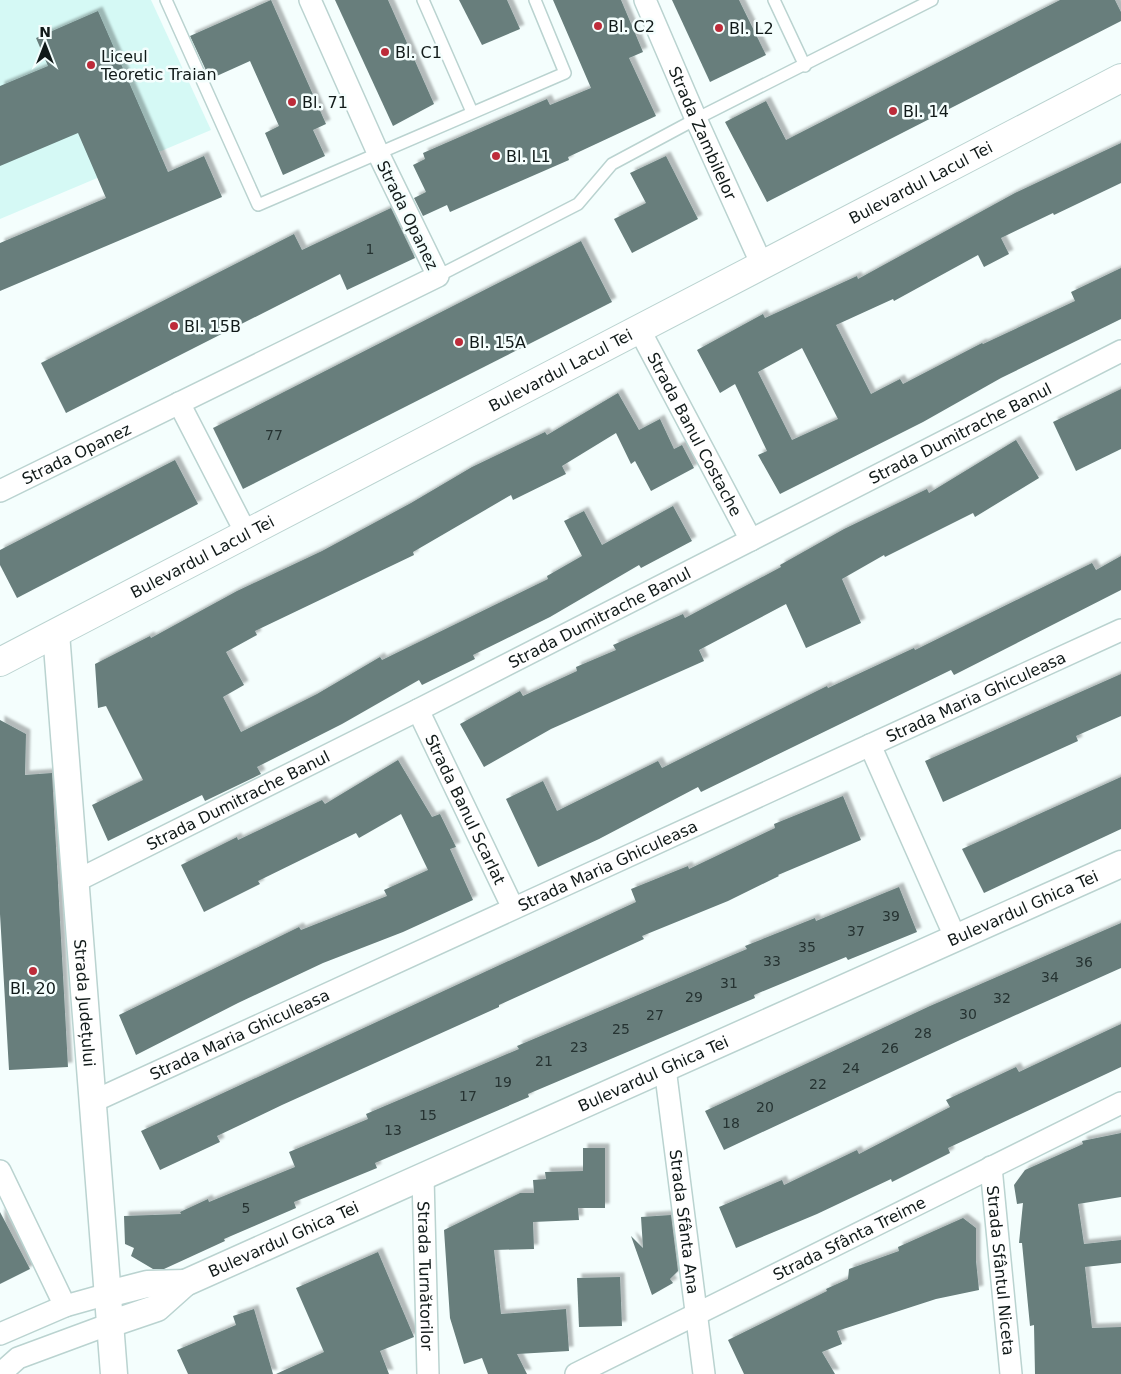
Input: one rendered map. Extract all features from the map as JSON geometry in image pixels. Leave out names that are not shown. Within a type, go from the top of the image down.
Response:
[{"type":"main road","name":"Bulevardul Lacul Tei","points":[[0,662],[1121,78]]},
{"type":"street","name":"Strada Opanez","points":[[0,491],[438,276],[378,153],[310,0]]},
{"type":"street","name":"Strada Zambilelor","points":[[645,0],[696,119],[762,264]]},
{"type":"street","name":"Strada Banul Costache","points":[[639,329],[751,540]]},
{"type":"street","name":"Strada Dumitrache Banul","points":[[76,881],[418,710],[1121,351]]},
{"type":"street","points":[[179,404],[246,533]]},
{"type":"street","name":"Strada Maria Ghiculeasa","points":[[94,1101],[1121,630]]},
{"type":"street","name":"Strada Județului","points":[[56,633],[114,1374]]},
{"type":"street","name":"Strada Banul Scarlat","points":[[418,710],[513,908]]},
{"type":"street","points":[[870,745],[956,939]]},
{"type":"street","name":"Bulevardul Ghica Tei","points":[[110,1324],[157,1308],[185,1283],[1121,864]]},
{"type":"street","name":"Strada Sfânta Ana","points":[[665,1068],[698,1312],[704,1374]]},
{"type":"street","name":"Strada Sfânta Treime","points":[[576,1374],[1121,1102]]},
{"type":"street","name":"Strada Sfântul Niceta","points":[[991,1167],[1011,1374]]},
{"type":"street","points":[[0,1172],[65,1306]]},
{"type":"street","name":"Strada Turnătorilor","points":[[423,1177],[428,1374]]},
{"type":"street","name":"Bulevardul Ghica Tei","points":[[108,1294],[147,1284],[185,1283]]},
{"type":"street","points":[[18,1358],[0,1336],[65,1306],[108,1294]]},
{"type":"street","points":[[0,1374],[18,1358],[110,1324]]},
{"type":"lane","points":[[167,0],[258,205],[565,73],[535,0]]},
{"type":"lane","points":[[422,0],[472,112]]},
{"type":"lane","points":[[774,0],[805,66]]},
{"type":"lane","points":[[438,276],[578,204],[612,164],[696,119],[805,66],[932,0]]},
{"type":"shaded area","name":"Liceul Teoretic Traian","points":[[0,0],[151,0],[211,130],[0,219]]},
{"type":"building","name":"Bl. 71","points":[[271,0],[326,124],[313,130],[325,156],[283,175],[265,133],[279,126],[250,61],[210,79],[190,36]]},
{"type":"building","name":"Bl. C1","points":[[335,0],[388,0],[434,104],[393,126]]},
{"type":"building","points":[[459,0],[507,0],[520,29],[482,45]]},
{"type":"building","points":[[553,0],[621,0],[643,52],[629,58],[656,116],[568,157],[569,160],[450,212],[447,205],[423,216],[414,198],[426,192],[413,165],[425,159],[423,153],[547,99],[550,105],[591,88]]},
{"type":"building","name":"Bl. L2","points":[[672,0],[739,0],[766,55],[710,82]]},
{"type":"building","name":"Bl. 14","points":[[1060,0],[1115,0],[1121,12],[1121,21],[767,202],[725,122],[766,101],[786,140]]},
{"type":"building","points":[[98,11],[168,172],[204,156],[222,197],[0,291],[0,243],[106,198],[78,133],[0,166],[0,86],[48,66],[36,38]]},
{"type":"building","points":[[1121,143],[1121,183],[1001,238],[1009,254],[984,267],[978,255],[894,301],[893,299],[836,325],[871,394],[900,379],[903,384],[982,343],[1075,301],[1071,292],[1121,268],[1121,319],[1001,378],[923,422],[780,494],[758,455],[767,451],[735,384],[720,393],[697,350],[763,314],[765,318],[857,276],[858,279],[1015,193]],"holes":[[[802,348],[838,419],[792,440],[758,372]]]},
{"type":"building","points":[[666,156],[698,219],[632,253],[614,219],[646,203],[630,173]]},
{"type":"building","name":"Bl. 15B","points":[[391,208],[415,258],[347,290],[340,274],[66,413],[41,363],[294,234],[302,250]]},
{"type":"building","name":"Bl. 15A","points":[[581,241],[612,302],[243,489],[213,428]]},
{"type":"building","points":[[1121,389],[1121,449],[1076,471],[1053,422]]},
{"type":"building","points":[[618,393],[639,430],[660,419],[674,449],[682,445],[694,468],[651,491],[635,461],[631,464],[616,433],[562,466],[566,474],[513,500],[511,495],[413,552],[414,555],[255,631],[257,635],[226,652],[244,685],[223,697],[241,732],[317,694],[380,657],[382,660],[548,579],[547,576],[582,556],[564,521],[584,511],[602,545],[673,506],[692,541],[641,568],[639,565],[550,617],[473,655],[475,659],[422,685],[419,680],[342,724],[257,767],[261,774],[205,801],[202,795],[108,841],[92,805],[143,780],[106,706],[98,708],[95,664],[150,636],[151,638],[237,591],[322,551],[411,503],[472,467],[545,432],[547,435]]},
{"type":"building","points":[[1016,440],[1039,478],[975,517],[973,513],[885,557],[884,555],[842,579],[861,623],[806,648],[786,604],[699,650],[704,661],[551,729],[484,767],[460,724],[520,691],[523,696],[577,671],[576,667],[616,650],[613,645],[683,614],[685,618],[781,567],[780,565],[844,529],[927,489],[929,493]]},
{"type":"building","points":[[175,460],[198,504],[17,598],[0,565],[0,550]]},
{"type":"building","points":[[1121,556],[1121,590],[954,675],[951,670],[701,792],[698,787],[599,839],[538,867],[506,799],[543,781],[557,811],[658,761],[662,768],[827,686],[828,688],[914,648],[915,650],[1092,563],[1096,570]]},
{"type":"building","points":[[1121,674],[1121,716],[1076,736],[1078,741],[943,802],[925,761]]},
{"type":"building","name":"Bl. 20","points":[[0,720],[26,734],[25,775],[52,773],[68,1067],[9,1070],[0,914]]},
{"type":"building","points":[[398,760],[432,817],[440,814],[456,847],[450,849],[473,900],[403,932],[323,963],[238,1003],[136,1055],[119,1015],[299,927],[301,930],[387,896],[384,890],[428,870],[401,814],[359,838],[356,833],[258,881],[260,884],[204,912],[181,865],[237,837],[238,840],[322,800],[325,804]]},
{"type":"building","points":[[1121,777],[1121,829],[984,893],[962,849]]},
{"type":"building","points":[[843,796],[861,840],[778,875],[728,901],[642,936],[644,939],[282,1105],[217,1136],[220,1142],[160,1170],[141,1131],[636,902],[631,889],[688,866],[689,869],[775,828],[774,824]]},
{"type":"building","points":[[899,887],[917,932],[848,960],[846,957],[754,995],[755,998],[528,1094],[529,1097],[375,1163],[377,1168],[294,1202],[296,1208],[224,1239],[225,1241],[164,1269],[153,1269],[131,1256],[134,1248],[125,1244],[124,1216],[181,1214],[180,1212],[208,1199],[209,1202],[295,1167],[289,1152],[368,1119],[366,1114],[519,1049],[517,1046],[747,949],[745,946],[815,918],[816,921]]},
{"type":"building","points":[[1121,923],[1121,968],[960,1040],[724,1150],[705,1111],[930,1006]]},
{"type":"building","points":[[1121,1024],[1121,1067],[948,1148],[950,1153],[892,1182],[891,1179],[817,1214],[736,1248],[719,1207],[782,1180],[784,1185],[857,1150],[859,1154],[950,1107],[946,1100],[1016,1067],[1019,1072]]},
{"type":"building","points":[[1121,1133],[1121,1197],[1078,1204],[1084,1244],[1121,1240],[1121,1263],[1085,1267],[1092,1328],[1121,1327],[1121,1374],[1035,1374],[1034,1325],[1030,1326],[1022,1243],[1019,1243],[1023,1203],[1017,1204],[1014,1185],[1025,1170],[1083,1144],[1082,1141]]},
{"type":"building","points":[[583,1148],[605,1148],[605,1208],[578,1208],[579,1220],[533,1222],[534,1249],[494,1250],[501,1314],[566,1309],[569,1351],[517,1354],[527,1374],[488,1374],[482,1358],[464,1364],[450,1318],[444,1230],[520,1193],[534,1193],[533,1180],[546,1179],[545,1172],[583,1171]]},
{"type":"building","points":[[0,1212],[30,1269],[0,1284]]},
{"type":"building","points":[[671,1215],[678,1271],[670,1279],[673,1283],[652,1295],[631,1236],[643,1248],[641,1217]]},
{"type":"building","points":[[963,1218],[976,1228],[976,1261],[979,1290],[936,1299],[837,1331],[842,1344],[822,1352],[835,1374],[744,1374],[728,1340],[848,1279],[849,1269],[899,1251],[898,1247]]},
{"type":"building","points":[[378,1252],[414,1337],[380,1351],[389,1374],[276,1374],[324,1352],[296,1288]]},
{"type":"building","points":[[620,1277],[622,1326],[579,1327],[577,1278]]},
{"type":"building","points":[[254,1309],[273,1374],[188,1374],[177,1350],[236,1325],[233,1316]]},
{"type":"place","name":"Bl. C2","points":[[598,26]]},
{"type":"place","name":"Bl. L2","points":[[719,28]]},
{"type":"place","name":"Bl. C1","points":[[385,52]]},
{"type":"place","name":"Liceul Teoretic Traian","points":[[91,65]]},
{"type":"place","name":"Bl. 71","points":[[292,102]]},
{"type":"place","name":"Bl. 14","points":[[893,111]]},
{"type":"place","name":"Bl. L1","points":[[496,156]]},
{"type":"place","name":"Bl. 15B","points":[[174,326]]},
{"type":"place","name":"Bl. 15A","points":[[459,342]]},
{"type":"place","name":"Bl. 20","points":[[33,971]]}]
